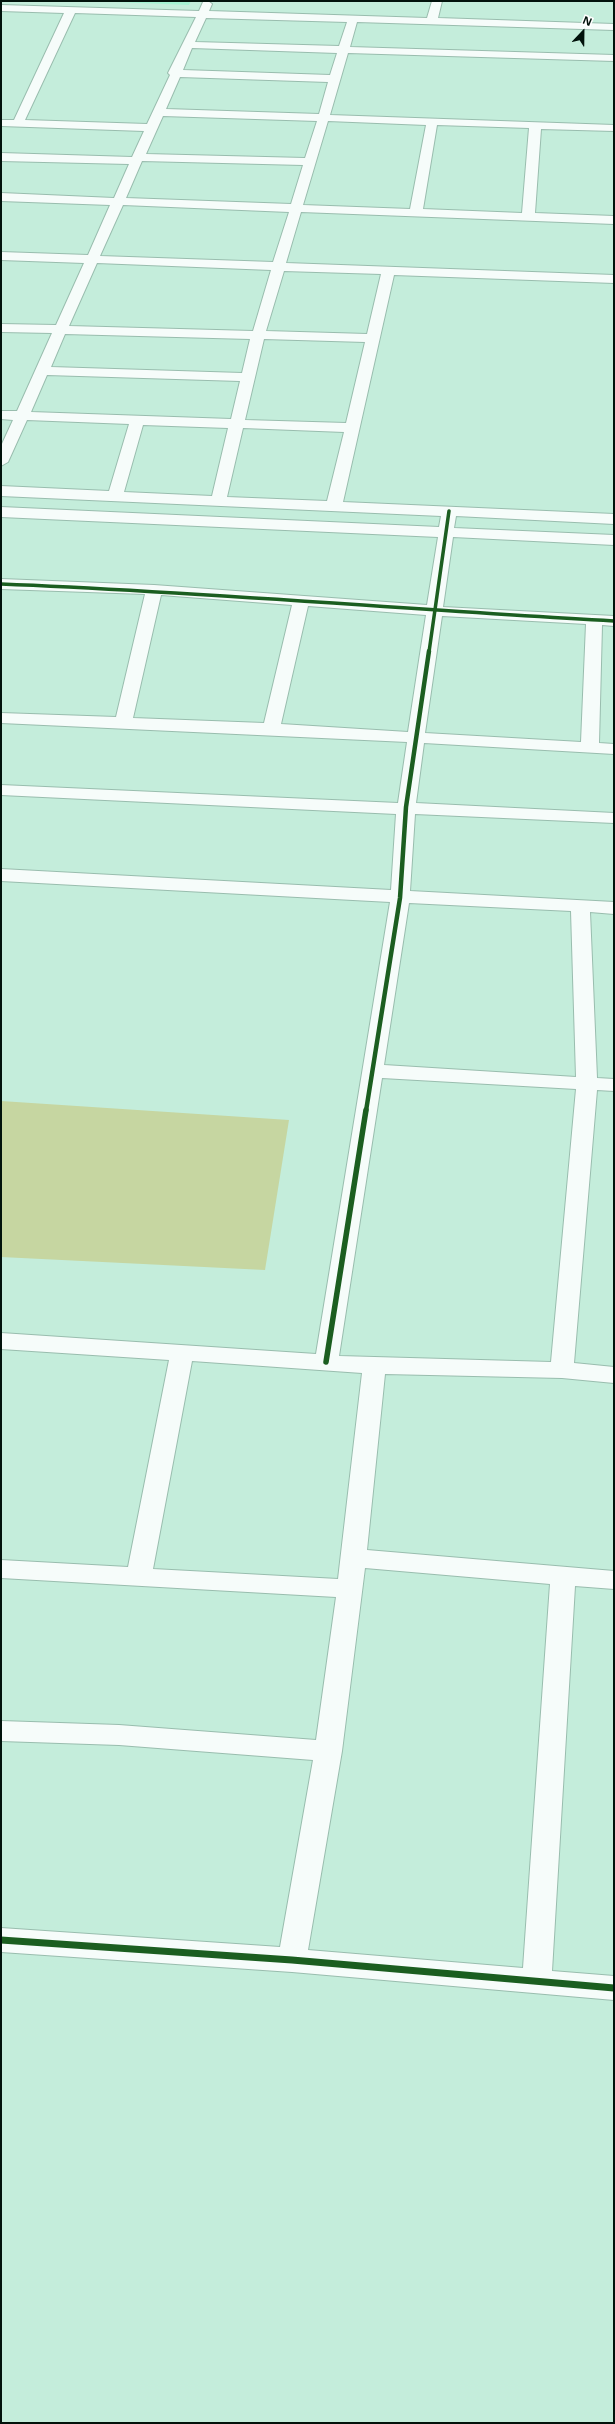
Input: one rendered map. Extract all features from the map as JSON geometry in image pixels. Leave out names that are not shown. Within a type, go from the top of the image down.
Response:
[{"type":"street","points":[[1,462],[41,371],[93,260],[117,202],[174,73],[188,45],[200,15],[208,1]]},
{"type":"street","points":[[432,22],[437,1]]},
{"type":"street","points":[[1,8],[614,27]]},
{"type":"street","points":[[18,124],[71,10]]},
{"type":"street","points":[[218,501],[258,335],[354,19]]},
{"type":"street","points":[[188,45],[614,58]]},
{"type":"street","points":[[174,73],[336,79]]},
{"type":"street","points":[[158,112],[614,128]]},
{"type":"street","points":[[416,212],[432,122]]},
{"type":"street","points":[[1,123],[151,128]]},
{"type":"street","points":[[528,217],[535,125]]},
{"type":"street","points":[[1,157],[311,162]]},
{"type":"street","points":[[1,197],[614,220]]},
{"type":"street","points":[[1,256],[614,280]]},
{"type":"street","points":[[334,506],[374,338],[388,271]]},
{"type":"street","points":[[1,328],[374,338]]},
{"type":"street","points":[[41,371],[248,377]]},
{"type":"street","points":[[1,415],[352,428]]},
{"type":"street","points":[[115,496],[137,420]]},
{"type":"street","points":[[1,491],[614,519]]},
{"type":"street","points":[[326,1362],[400,898],[406,807],[436,611],[449,511]]},
{"type":"street","points":[[1,512],[614,540]]},
{"type":"street","points":[[1,584],[154,590],[301,602],[614,621]]},
{"type":"street","points":[[123,723],[154,590]]},
{"type":"street","points":[[272,729],[301,602]]},
{"type":"street","points":[[590,747],[594,620]]},
{"type":"street","points":[[1,718],[272,729],[614,749]]},
{"type":"street","points":[[1,790],[406,807],[614,818]]},
{"type":"street","points":[[1,875],[400,898],[614,908]]},
{"type":"street","points":[[562,1370],[587,1084],[580,907]]},
{"type":"street","points":[[372,1071],[614,1085]]},
{"type":"street","points":[[1,1341],[374,1366],[562,1370],[614,1375]]},
{"type":"street","points":[[139,1578],[182,1353]]},
{"type":"street","points":[[292,1960],[328,1751],[354,1558],[374,1366]]},
{"type":"street","points":[[354,1558],[614,1580]]},
{"type":"street","points":[[1,1569],[349,1589]]},
{"type":"street","points":[[537,1981],[563,1576]]},
{"type":"street","points":[[1,1731],[120,1735],[328,1751]]},
{"type":"street","points":[[1,1940],[292,1960],[614,1988]]},
{"type":"shaded area","points":[[91,1],[191,1],[189,5]]},
{"type":"shaded area","points":[[1,1101],[289,1120],[265,1270],[1,1257]]},
{"type":"cycle path","points":[[326,1362],[400,898],[406,807],[449,511]]},
{"type":"cycle path","points":[[1,584],[154,590],[436,611],[614,621]]},
{"type":"cycle path","points":[[1,1940],[292,1960],[614,1988]]}]
